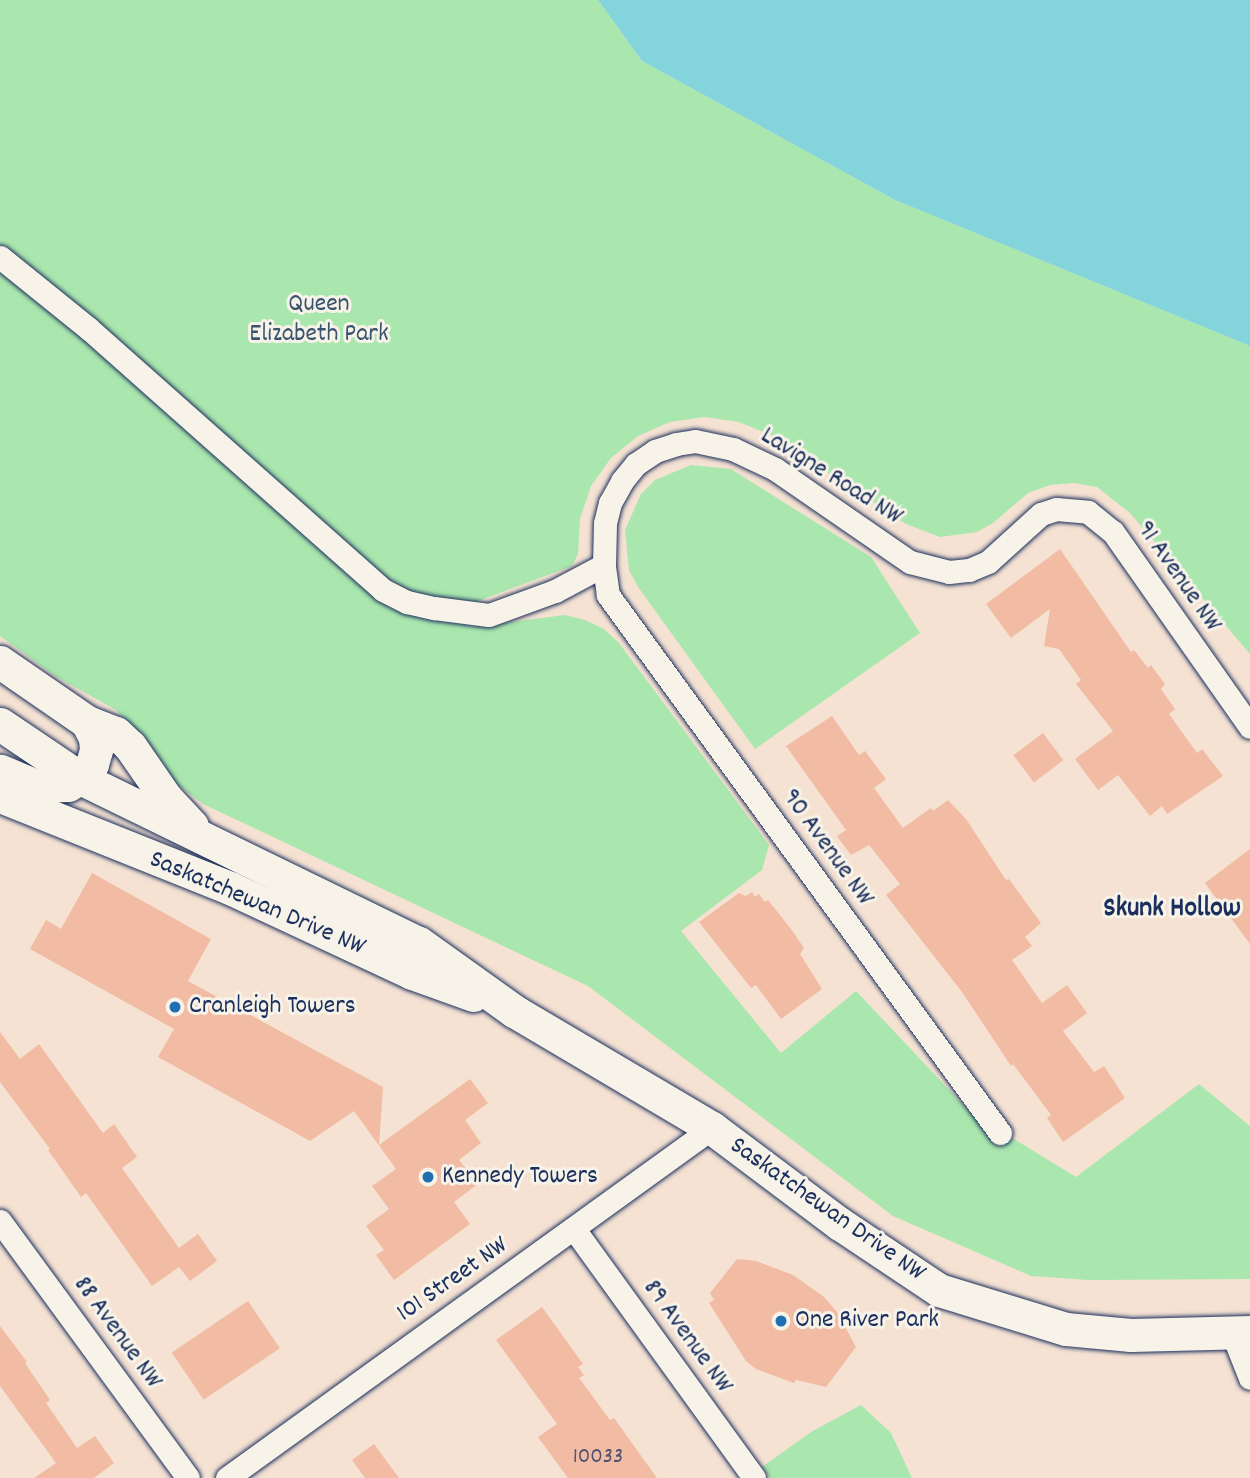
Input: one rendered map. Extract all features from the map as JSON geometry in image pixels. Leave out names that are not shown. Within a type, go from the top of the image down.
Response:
[{"type":"main road","points":[[0,662],[88,722],[117,733],[130,746],[166,798],[210,842]]},
{"type":"main road","points":[[0,771],[36,786],[68,785],[80,778],[92,764],[96,750],[88,722]]},
{"type":"main road","name":"Saskatchewan Drive NW","points":[[0,724],[80,778],[419,943],[514,1011],[712,1128],[840,1224],[939,1290],[1066,1329],[1131,1335],[1242,1333]]},
{"type":"main road","name":"Saskatchewan Drive NW","points":[[0,796],[89,834],[230,888],[412,973],[514,1011]]},
{"type":"street","points":[[0,257],[88,328],[383,590],[407,602],[489,615],[555,591],[604,565]]},
{"type":"street","name":"Lavigne Road NW","points":[[608,595],[604,565],[605,523],[610,503],[622,481],[636,464],[655,451],[695,441],[733,449],[775,469],[910,562],[929,569],[949,572],[969,570],[988,562],[1041,514],[1072,509]]},
{"type":"street","name":"91 Avenue NW","points":[[1072,509],[1088,512],[1113,532],[1250,727]]},
{"type":"street","name":"90 Avenue NW","points":[[608,595],[1000,1133]]},
{"type":"street","name":"101 Street NW","points":[[227,1478],[712,1128]]},
{"type":"street","name":"88 Avenue NW","points":[[0,1221],[188,1478]]},
{"type":"street","name":"89 Avenue NW","points":[[574,1229],[754,1478]]},
{"type":"street","points":[[1242,1333],[1250,1378]]},
{"type":"green space","name":"Queen Elizabeth Park","points":[[0,0],[598,0],[642,61],[895,200],[1250,346],[1250,654],[1130,513],[1097,487],[1074,483],[1050,485],[1028,493],[993,523],[977,532],[940,537],[906,524],[771,435],[739,422],[704,417],[670,422],[638,436],[611,458],[591,486],[580,519],[578,554],[572,566],[478,601],[470,627],[565,615],[604,629],[619,643],[769,845],[762,870],[681,931],[781,1053],[856,991],[970,1112],[1076,1177],[1199,1084],[1250,1126],[1250,1279],[1088,1280],[1031,1276],[893,1216],[588,986],[203,804],[177,784],[116,710],[55,676],[0,636]]},
{"type":"green space","points":[[691,465],[731,469],[871,557],[920,633],[755,749],[638,587],[629,570],[625,530],[641,494],[655,480]]},
{"type":"green space","points":[[861,1405],[891,1433],[912,1478],[770,1478],[762,1467],[811,1432]]},
{"type":"water","points":[[598,0],[1250,0],[1250,346],[895,200],[642,61]]},
{"type":"building","points":[[1060,549],[1131,652],[1134,650],[1148,668],[1151,665],[1165,684],[1161,689],[1175,709],[1169,714],[1197,753],[1202,749],[1223,776],[1167,814],[1162,806],[1150,816],[1118,775],[1098,790],[1075,759],[1113,731],[1076,684],[1081,680],[1059,649],[1044,646],[1050,609],[1011,638],[986,604]]},
{"type":"building","points":[[832,716],[859,755],[865,751],[886,779],[874,788],[903,828],[931,808],[933,811],[948,800],[966,819],[1006,880],[1009,879],[1041,923],[1025,937],[1032,946],[1012,960],[1042,1003],[1067,985],[1087,1013],[1063,1031],[1094,1072],[1104,1066],[1125,1098],[1063,1142],[1047,1118],[1051,1115],[1013,1064],[1011,1066],[962,992],[886,895],[900,884],[869,845],[851,855],[837,836],[846,830],[786,746]]},
{"type":"building","points":[[1043,733],[1063,760],[1034,782],[1013,755]]},
{"type":"building","points":[[1250,849],[1250,944],[1205,883]]},
{"type":"building","name":"Cranleigh Towers","points":[[92,873],[211,939],[188,981],[383,1087],[379,1145],[470,1079],[488,1103],[465,1120],[481,1143],[459,1160],[478,1184],[454,1202],[470,1224],[394,1280],[376,1255],[384,1250],[366,1226],[389,1209],[372,1186],[396,1169],[354,1111],[310,1141],[158,1057],[174,1029],[30,949],[46,920],[61,929]]},
{"type":"building","points":[[752,892],[755,897],[759,894],[765,902],[768,900],[791,929],[804,948],[800,954],[822,989],[781,1019],[756,985],[751,988],[699,922],[739,893],[746,896]]},
{"type":"building","points":[[0,1032],[20,1059],[39,1044],[103,1133],[114,1124],[137,1157],[122,1168],[179,1248],[198,1234],[217,1261],[190,1281],[179,1267],[152,1286],[86,1193],[81,1197],[48,1150],[50,1149],[0,1082]]},
{"type":"building","name":"One River Park","points":[[737,1259],[756,1261],[793,1275],[824,1297],[837,1312],[856,1347],[826,1387],[796,1380],[794,1383],[756,1369],[746,1361],[709,1303],[714,1300],[710,1293]]},
{"type":"building","points":[[248,1301],[280,1348],[204,1400],[172,1352]]},
{"type":"building","points":[[542,1307],[583,1364],[578,1367],[584,1375],[579,1378],[610,1420],[614,1418],[657,1478],[568,1478],[538,1437],[557,1424],[496,1340]]},
{"type":"building","points":[[0,1326],[27,1362],[25,1363],[50,1400],[46,1403],[77,1448],[95,1436],[114,1463],[94,1478],[34,1478],[56,1463],[0,1386]]},
{"type":"building","points":[[374,1444],[399,1478],[365,1478],[352,1460]]},
{"type":"place","name":"Cranleigh Towers","points":[[175,1007]]},
{"type":"place","name":"Kennedy Towers","points":[[428,1177]]},
{"type":"place","name":"One River Park","points":[[781,1321]]},
{"type":"district","name":"Skunk Hollow","points":[[1172,910]]}]
